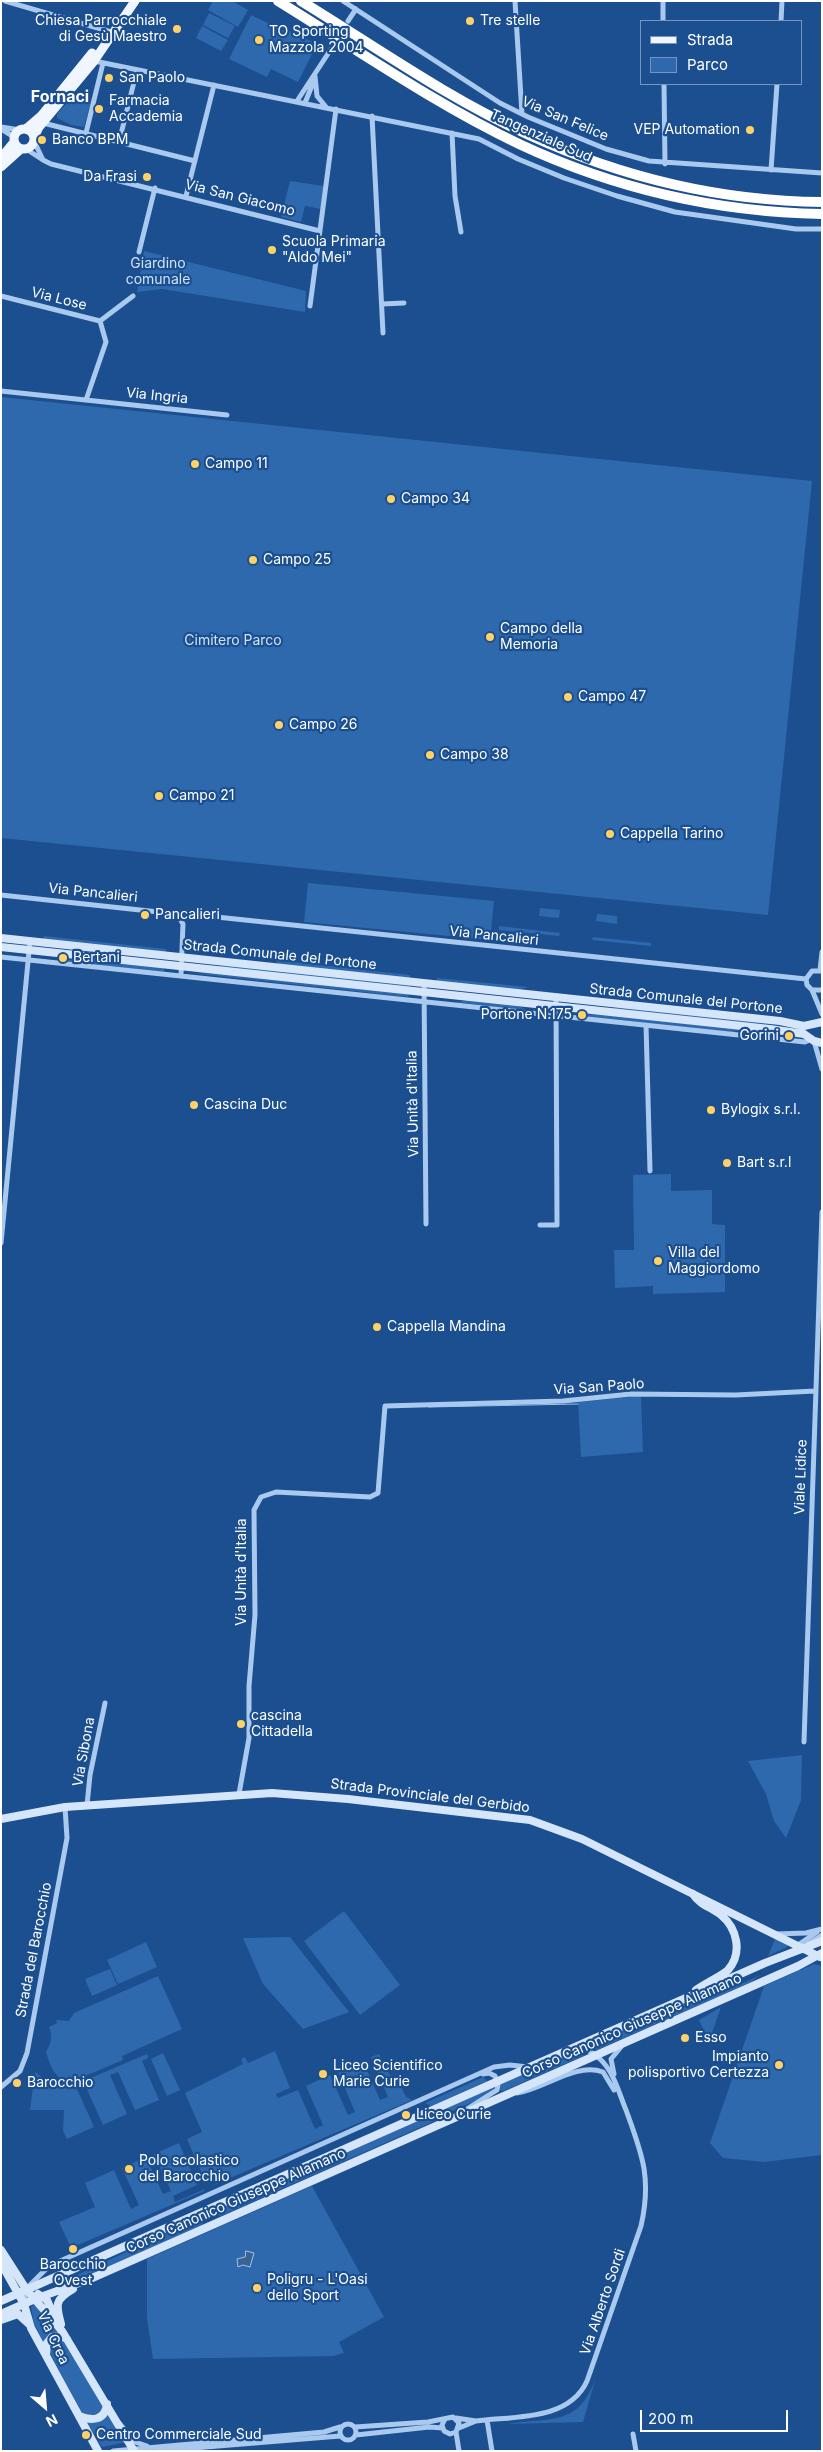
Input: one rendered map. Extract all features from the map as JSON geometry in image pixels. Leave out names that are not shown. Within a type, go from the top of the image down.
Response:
[{"type":"highway","name":"Tangenziale Sud","points":[[278,1],[460,112],[518,144],[566,164],[639,188],[689,200],[764,211],[822,214]]},
{"type":"highway","name":"Tangenziale Sud","points":[[301,1],[465,102],[528,135],[570,153],[644,177],[693,188],[765,199],[822,202]]},
{"type":"main road","points":[[1,167],[19,144],[23,129],[41,116],[108,31],[128,1]]},
{"type":"main road","points":[[3,154],[19,144],[30,147],[43,123],[98,62],[136,1]]},
{"type":"main road","points":[[23,129],[31,132],[34,139]]},
{"type":"street","points":[[5,1],[108,31]]},
{"type":"street","name":"Via San Felice","points":[[343,1],[429,58],[522,114],[632,158],[665,164],[822,173]]},
{"type":"street","points":[[515,1],[522,114]]},
{"type":"street","points":[[663,1],[663,20]]},
{"type":"street","points":[[781,20],[782,1]]},
{"type":"street","points":[[348,21],[356,9]]},
{"type":"street","points":[[297,101],[335,43]]},
{"type":"street","points":[[86,133],[98,62],[479,139],[518,159],[590,188],[675,212],[796,229],[822,229]]},
{"type":"street","points":[[119,142],[137,70]]},
{"type":"street","points":[[305,103],[315,75]]},
{"type":"street","points":[[315,75],[316,93],[326,107]]},
{"type":"street","points":[[186,196],[214,85]]},
{"type":"street","points":[[664,85],[665,164]]},
{"type":"street","points":[[771,170],[777,85]]},
{"type":"street","points":[[310,306],[336,109]]},
{"type":"street","points":[[372,116],[383,333]]},
{"type":"street","points":[[43,123],[195,161]]},
{"type":"street","points":[[1,128],[23,129]]},
{"type":"street","name":"Via San Giacomo","points":[[1,128],[19,144],[51,164],[155,188],[320,231]]},
{"type":"street","points":[[452,133],[455,196],[462,232]]},
{"type":"street","points":[[34,139],[43,160]]},
{"type":"street","points":[[139,252],[155,188]]},
{"type":"street","name":"Via Lose","points":[[1,296],[100,322],[133,296]]},
{"type":"street","points":[[382,304],[404,303]]},
{"type":"street","points":[[86,400],[106,342],[100,322]]},
{"type":"street","name":"Via Ingria","points":[[1,391],[227,415]]},
{"type":"street","name":"Via Pancalieri","points":[[1,895],[165,912],[180,918],[188,914],[806,979]]},
{"type":"street","points":[[180,918],[183,928],[180,975]]},
{"type":"street","name":"Strada Comunale del Portone","points":[[1,938],[770,1020],[804,1026],[817,1023]]},
{"type":"street","points":[[1,1243],[30,941]]},
{"type":"street","name":"Strada Comunale del Portone","points":[[1,947],[180,966],[423,997]]},
{"type":"street","points":[[820,1009],[812,990],[807,985],[806,979],[810,972],[821,971],[822,952]]},
{"type":"street","name":"Strada Comunale del Portone","points":[[1,957],[555,1011],[757,1028],[815,1040]]},
{"type":"street","name":"Via Unità d'Italia","points":[[424,983],[426,1224]]},
{"type":"street","points":[[812,990],[822,990],[815,1040],[822,1069]]},
{"type":"street","points":[[540,1225],[557,1225],[556,997]]},
{"type":"street","name":"Strada Comunale del Portone","points":[[555,1011],[646,1025],[805,1042],[815,1040]]},
{"type":"street","points":[[646,1025],[650,1171]]},
{"type":"street","name":"Strada Comunale del Portone","points":[[737,1034],[757,1028]]},
{"type":"street","name":"Viale Lidice","points":[[804,1742],[815,1391],[819,1371],[822,1212]]},
{"type":"street","name":"Via San Paolo","points":[[385,1406],[553,1402],[631,1394],[736,1395],[815,1391]]},
{"type":"street","name":"Via Unità d'Italia","points":[[239,1794],[249,1738],[249,1686],[255,1615],[254,1510],[261,1498],[276,1492],[370,1497],[378,1493],[385,1406]]},
{"type":"street","name":"Via Sibona","points":[[87,1805],[90,1775],[105,1703]]},
{"type":"street","name":"Strada Provinciale del Gerbido","points":[[1,1818],[87,1805],[239,1794],[304,1794],[530,1820],[568,1832],[821,1955]]},
{"type":"street","name":"Strada del Barocchio","points":[[1,2087],[20,2070],[27,2053],[67,1838],[65,1807]]},
{"type":"street","points":[[686,1998],[709,1980],[728,1970],[737,1950],[736,1936],[729,1923],[717,1912],[698,1902],[692,1893]]},
{"type":"street","name":"Corso Canonico Giuseppe Allamano","points":[[800,1946],[822,1929]]},
{"type":"street","name":"Corso Canonico Giuseppe Allamano","points":[[775,1934],[806,1933],[822,1929]]},
{"type":"street","name":"Corso Canonico Giuseppe Allamano","points":[[1,2301],[765,1963],[822,1934]]},
{"type":"street","name":"Corso Canonico Giuseppe Allamano","points":[[800,1946],[822,1941]]},
{"type":"street","name":"Corso Canonico Giuseppe Allamano","points":[[1,2314],[38,2297],[90,2279],[821,1955]]},
{"type":"street","name":"Via Alberto Sordi","points":[[625,2110],[625,2098],[611,2066],[611,2059],[618,2049],[638,2037]]},
{"type":"street","name":"Via Alberto Sordi","points":[[157,2451],[324,2432],[348,2423],[355,2427],[428,2422],[450,2417],[476,2421],[487,2420],[558,2409],[578,2397],[587,2381],[638,2236],[644,2210],[646,2183],[644,2163],[637,2136],[611,2074],[596,2055],[577,2046]]},
{"type":"street","name":"Corso Canonico Giuseppe Allamano","points":[[23,2291],[50,2266],[502,2065],[528,2067]]},
{"type":"street","name":"Via Alberto Sordi","points":[[509,2094],[534,2089],[572,2073],[594,2070],[606,2075],[625,2110]]},
{"type":"street","points":[[483,2074],[492,2074],[498,2081]]},
{"type":"street","name":"Corso Canonico Giuseppe Allamano","points":[[456,2118],[471,2105],[493,2094],[497,2090],[498,2081]]},
{"type":"street","points":[[205,2210],[212,2225]]},
{"type":"street","name":"Via Crea","points":[[1,2250],[23,2291],[24,2304],[31,2328],[98,2451]]},
{"type":"street","name":"Via Crea","points":[[1,2263],[23,2291],[47,2300],[57,2323],[134,2450]]},
{"type":"street","points":[[62,2331],[56,2312],[60,2299],[90,2279]]},
{"type":"street","points":[[1,2320],[18,2314],[31,2328]]},
{"type":"street","points":[[46,2355],[47,2343],[52,2337],[61,2336],[68,2340]]},
{"type":"street","points":[[79,2416],[90,2420],[97,2419],[104,2414],[107,2404]]},
{"type":"street","points":[[456,2418],[459,2451]]},
{"type":"street","points":[[443,2428],[445,2419]]},
{"type":"street","points":[[487,2420],[492,2451]]},
{"type":"street","name":"Via Alberto Sordi","points":[[114,2451],[134,2450],[150,2446],[340,2436],[347,2440],[356,2435],[429,2427],[443,2428],[448,2433],[476,2421]]},
{"type":"street","name":"Via Crea","points":[[117,2422],[135,2442],[150,2446]]},
{"type":"street","points":[[340,2427],[340,2436]]},
{"type":"street","points":[[355,2427],[356,2435]]},
{"type":"street","points":[[634,2434],[636,2451]]},
{"type":"street","name":"Via Alberto Sordi","points":[[188,2451],[194,2448]]},
{"type":"green space","points":[[213,1],[232,1],[248,10],[238,27],[208,10]]},
{"type":"green space","points":[[209,13],[235,26],[228,38],[203,25]]},
{"type":"green space","points":[[251,15],[317,44],[298,82],[271,69],[267,77],[229,59]]},
{"type":"green space","points":[[202,26],[228,40],[221,51],[196,38]]},
{"type":"green space","points":[[77,94],[91,101],[84,127],[71,125],[57,118],[59,111]]},
{"type":"green space","points":[[290,181],[324,186],[321,209],[305,206],[301,222],[281,217]]},
{"type":"green space","name":"Giardino comunale","points":[[144,251],[306,291],[305,312],[162,289],[137,292]]},
{"type":"green space","name":"Cimitero Parco","points":[[1,397],[812,481],[768,915],[1,838]]},
{"type":"green space","points":[[308,883],[494,901],[490,940],[304,922]]},
{"type":"green space","points":[[540,908],[560,910],[559,918],[539,916]]},
{"type":"green space","points":[[597,914],[617,916],[617,924],[596,921]]},
{"type":"green space","points":[[499,926],[560,933],[559,936],[499,930]]},
{"type":"green space","points":[[44,936],[166,949],[166,953],[43,940]]},
{"type":"green space","points":[[593,937],[651,943],[651,946],[592,940]]},
{"type":"green space","points":[[79,958],[164,968],[164,972],[64,961]]},
{"type":"green space","points":[[275,960],[410,975],[410,979],[280,965]]},
{"type":"green space","points":[[215,966],[236,966],[410,985],[410,988]]},
{"type":"green space","points":[[191,973],[228,974],[409,993],[408,997]]},
{"type":"green space","points":[[437,978],[528,987],[518,990],[437,981]]},
{"type":"green space","points":[[470,1000],[509,1004],[524,1008],[523,1010],[455,1002]]},
{"type":"green space","points":[[609,1008],[630,1008],[785,1024],[735,1023]]},
{"type":"green space","points":[[600,1014],[744,1029],[732,1032],[584,1016]]},
{"type":"green space","points":[[671,1174],[671,1191],[712,1190],[712,1224],[725,1225],[725,1292],[653,1294],[653,1286],[615,1288],[614,1250],[634,1250],[633,1175]]},
{"type":"green space","points":[[641,1396],[643,1452],[581,1457],[578,1402]]},
{"type":"green space","points":[[802,1755],[801,1800],[786,1838],[774,1821],[766,1794],[748,1761]]},
{"type":"green space","points":[[344,1911],[400,1985],[360,2015],[304,1941]]},
{"type":"green space","points":[[290,1937],[349,2012],[303,2029],[263,1984],[243,1938]]},
{"type":"green space","points":[[775,1939],[788,1945],[768,1956]]},
{"type":"green space","points":[[146,1942],[157,1967],[118,1984],[107,1960]]},
{"type":"green space","name":"Impianto polisportivo Certezza","points":[[814,1964],[822,1966],[822,2155],[764,2162],[723,2158],[710,2143],[764,1986]]},
{"type":"green space","points":[[110,1969],[117,1985],[92,1996],[85,1979]]},
{"type":"green space","points":[[760,1975],[751,1982],[596,2050],[588,2046],[727,1984],[730,1989]]},
{"type":"green space","points":[[158,1976],[182,2029],[122,2056],[123,2060],[71,2082],[61,2079],[54,2072],[46,2052],[51,2040],[49,2027],[57,2023],[56,2020],[69,2021],[74,2013]]},
{"type":"green space","points":[[721,2007],[709,2041],[699,2020]]},
{"type":"green space","points":[[275,2051],[290,2088],[276,2094],[278,2098],[298,2090],[315,2129],[323,2125],[306,2086],[330,2075],[348,2115],[355,2112],[338,2072],[363,2061],[380,2100],[388,2097],[371,2057],[379,2054],[389,2074],[398,2080],[406,2097],[412,2100],[209,2187],[219,2182],[214,2171],[203,2176],[187,2139],[202,2132],[185,2093],[243,2064],[241,2059],[245,2057],[248,2063]]},
{"type":"green space","points":[[163,2053],[180,2090],[167,2096],[151,2059]]},
{"type":"green space","points":[[570,2053],[585,2055],[503,2091],[500,2090],[501,2084]]},
{"type":"green space","points":[[147,2054],[148,2058],[142,2061],[159,2100],[135,2110],[118,2072],[110,2075],[127,2114],[103,2125],[85,2085],[77,2089],[94,2127],[67,2139],[63,2131],[64,2110],[30,2110],[35,2072],[46,2080],[72,2086]]},
{"type":"green space","points":[[483,2077],[487,2081],[431,2106],[425,2103]]},
{"type":"green space","points":[[495,2087],[491,2094],[450,2112],[443,2109]]},
{"type":"green space","points":[[436,2113],[446,2116],[220,2216],[216,2214],[217,2210]]},
{"type":"green space","points":[[179,2143],[197,2185],[173,2196],[175,2202],[205,2189],[204,2191],[71,2248],[59,2222],[95,2207],[85,2183],[114,2170],[131,2209],[139,2205],[122,2168],[146,2157],[163,2194],[171,2191],[154,2154]]},
{"type":"green space","name":"Poligru - L'Oasi dello Sport","points":[[312,2186],[384,2317],[339,2342],[344,2353],[333,2356],[153,2359],[147,2318],[147,2259]]},
{"type":"green space","points":[[200,2217],[203,2220],[203,2224],[87,2276],[52,2287]]},
{"type":"green space","points":[[34,2305],[63,2334],[45,2345],[34,2323],[31,2307]]},
{"type":"green space","points":[[53,2339],[66,2340],[103,2402],[103,2409],[97,2417],[82,2413],[49,2351],[49,2344]]},
{"type":"green space","points":[[596,2377],[583,2422],[507,2424],[562,2417],[572,2412],[589,2393]]},
{"type":"green space","points":[[107,2413],[127,2442],[102,2447],[87,2422]]},
{"type":"shaded area","points":[[246,2251],[254,2253],[250,2267],[243,2265],[238,2267],[237,2259],[245,2257]]},
{"type":"waterway","points":[[429,1407],[578,1404]]},
{"type":"place","name":"Tre stelle","points":[[470,21]]},
{"type":"place","name":"Chiesa Parrocchiale di Gesù Maestro","points":[[177,29]]},
{"type":"place","name":"TO Sporting Mazzola 2004","points":[[259,40]]},
{"type":"place","name":"San Paolo","points":[[109,78]]},
{"type":"place","name":"Farmacia Accademia","points":[[99,109]]},
{"type":"place","name":"VEP Automation","points":[[750,130]]},
{"type":"place","name":"Banco BPM","points":[[42,140]]},
{"type":"place","name":"Da Frasi","points":[[147,177]]},
{"type":"place","name":"Scuola Primaria \"Aldo Mei\"","points":[[272,250]]},
{"type":"place","name":"Campo 11","points":[[195,464]]},
{"type":"place","name":"Campo 34","points":[[391,499]]},
{"type":"place","name":"Campo 25","points":[[253,560]]},
{"type":"place","name":"Campo della Memoria","points":[[490,637]]},
{"type":"place","name":"Campo 47","points":[[568,697]]},
{"type":"place","name":"Campo 26","points":[[279,725]]},
{"type":"place","name":"Campo 38","points":[[430,755]]},
{"type":"place","name":"Campo 21","points":[[159,796]]},
{"type":"place","name":"Cappella Tarino","points":[[610,834]]},
{"type":"place","name":"Pancalieri","points":[[145,915]]},
{"type":"place","name":"Bertani","points":[[63,958]]},
{"type":"place","name":"Portone N.175","points":[[582,1015]]},
{"type":"place","name":"Gorini","points":[[789,1036]]},
{"type":"place","name":"Cascina Duc","points":[[194,1105]]},
{"type":"place","name":"Bylogix s.r.l.","points":[[711,1110]]},
{"type":"place","name":"Bart s.r.l","points":[[727,1163]]},
{"type":"place","name":"Villa del Maggiordomo","points":[[658,1261]]},
{"type":"place","name":"Cappella Mandina","points":[[377,1327]]},
{"type":"place","name":"cascina Cittadella","points":[[241,1724]]},
{"type":"place","name":"Esso","points":[[685,2038]]},
{"type":"place","name":"Impianto polisportivo Certezza","points":[[779,2065]]},
{"type":"place","name":"Liceo Scientifico Marie Curie","points":[[323,2074]]},
{"type":"place","name":"Barocchio","points":[[17,2083]]},
{"type":"place","name":"Liceo Curie","points":[[406,2115]]},
{"type":"place","name":"Polo scolastico del Barocchio","points":[[129,2169]]},
{"type":"place","name":"Barocchio Ovest","points":[[73,2249]]},
{"type":"place","name":"Poligru - L'Oasi dello Sport","points":[[257,2288]]},
{"type":"place","name":"Centro Commerciale Sud","points":[[86,2435]]},
{"type":"district","name":"Fornaci","points":[[60,97]]}]
